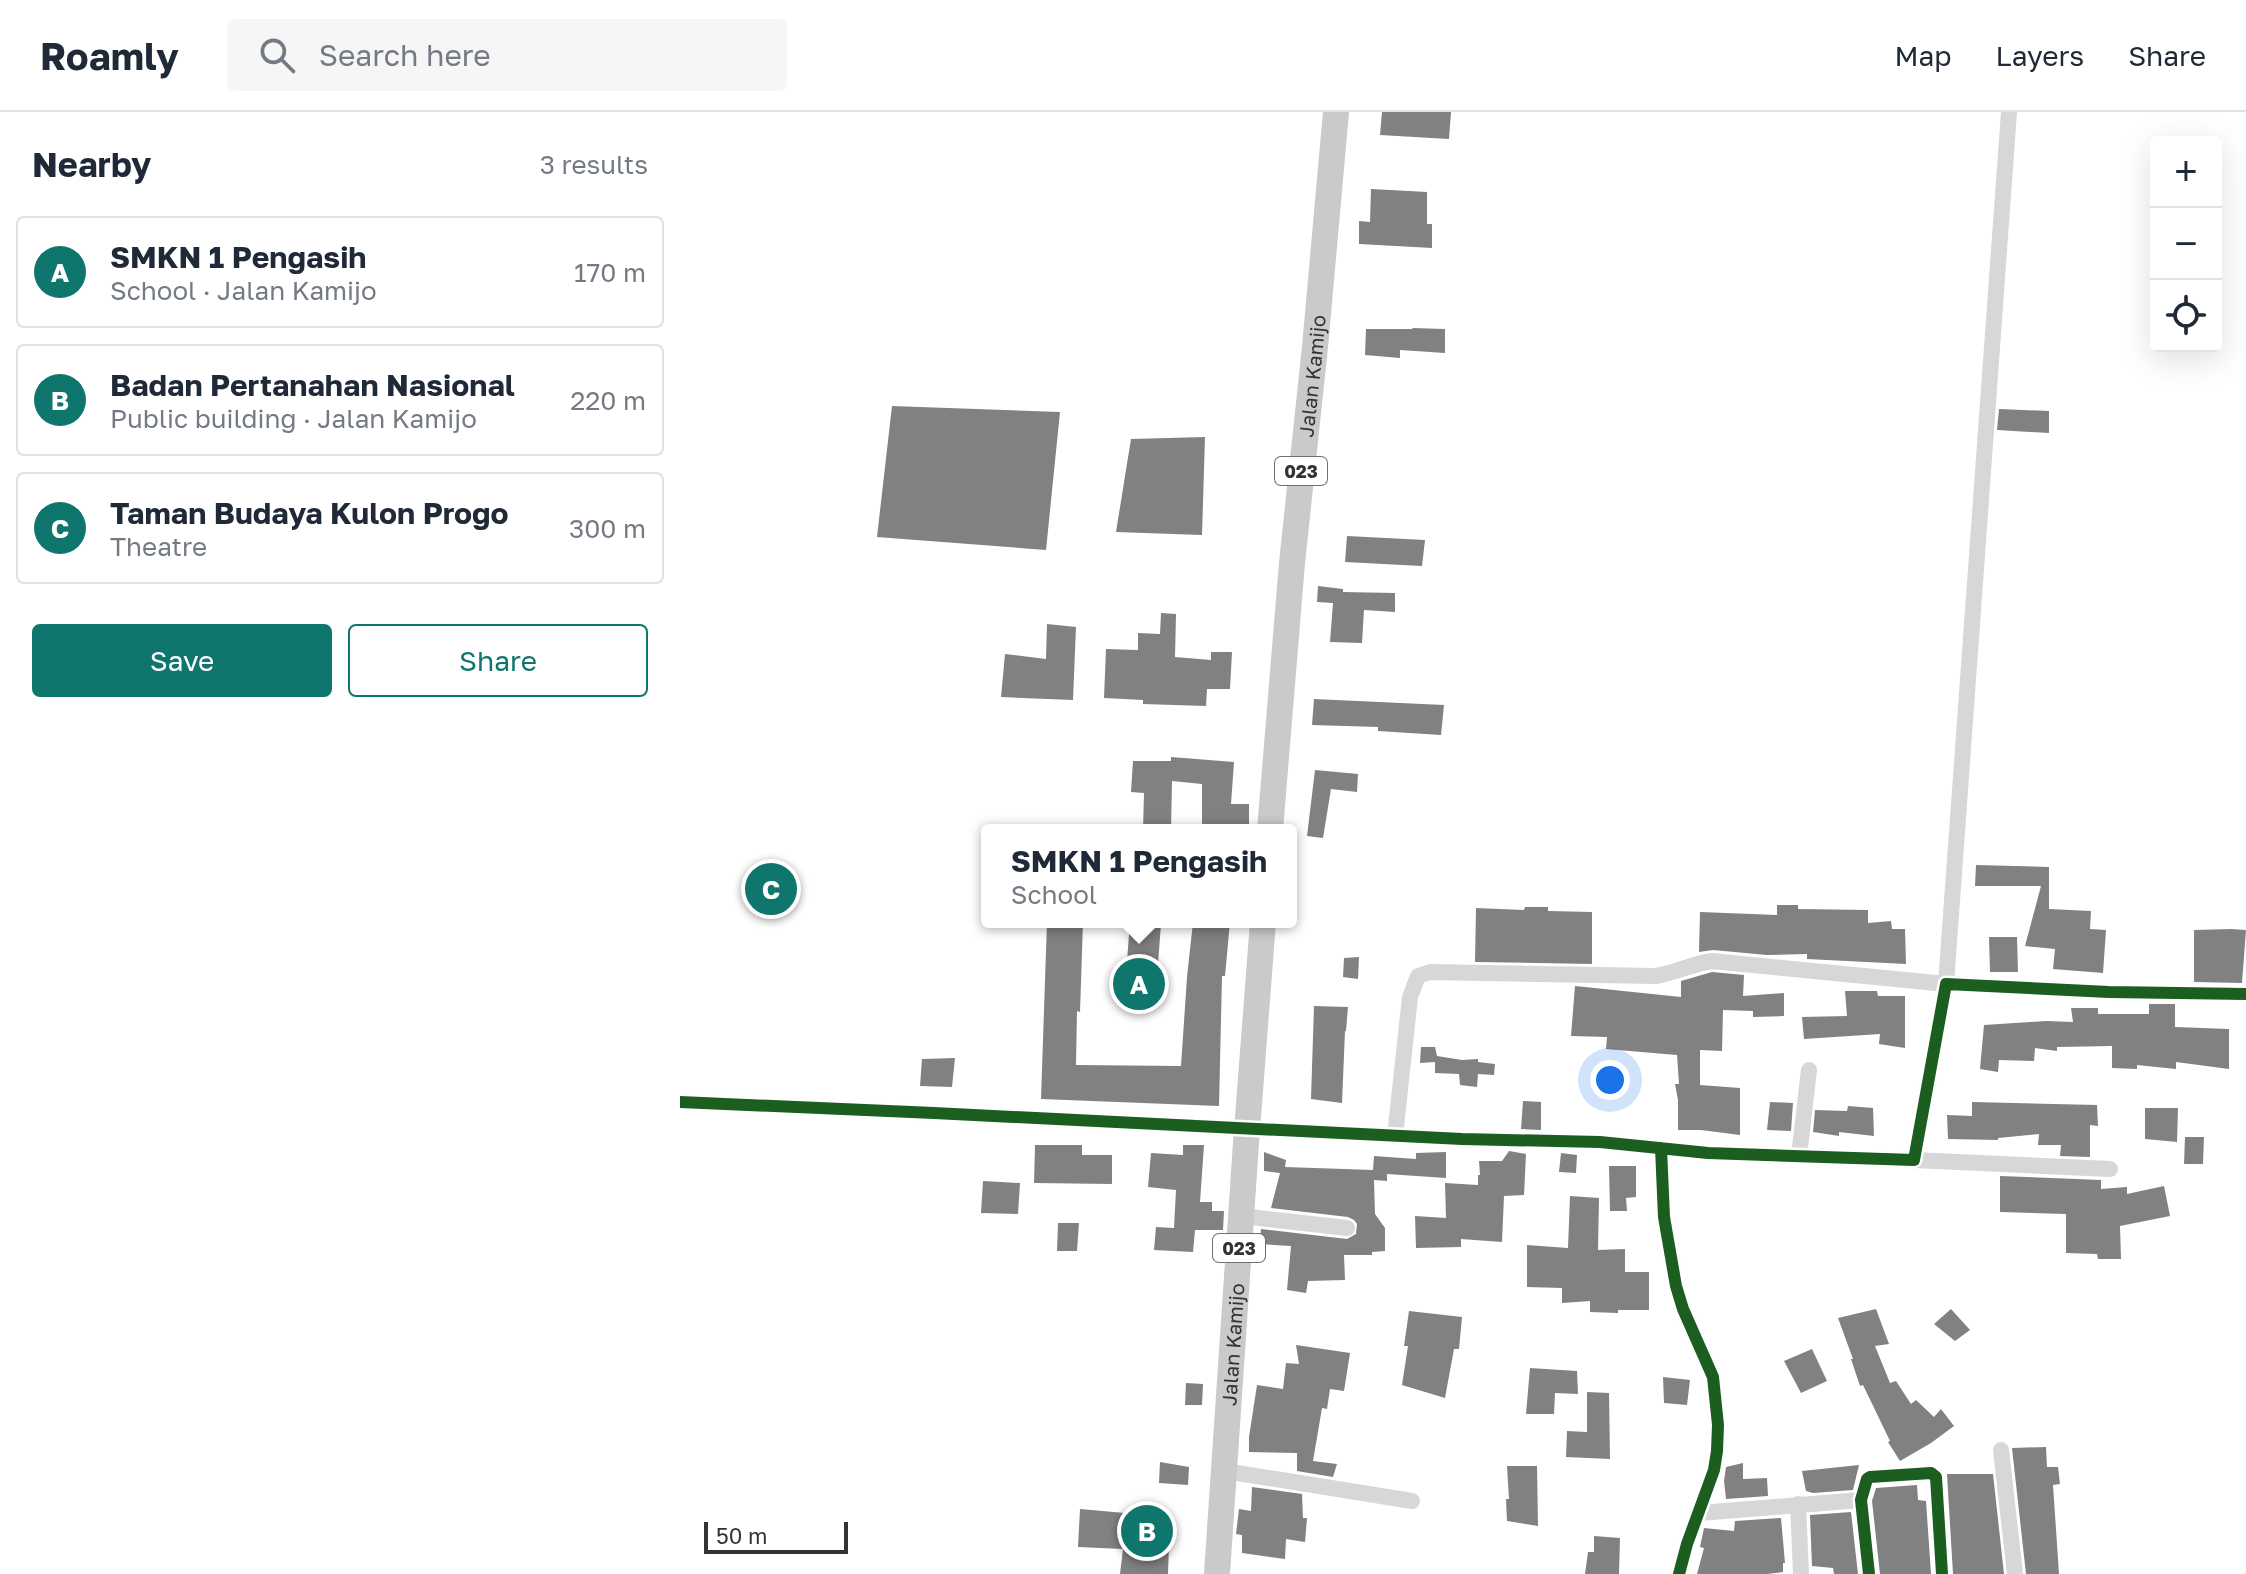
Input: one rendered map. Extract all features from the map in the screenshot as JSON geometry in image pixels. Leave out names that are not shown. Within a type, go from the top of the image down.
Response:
[{"type":"main road","name":"Jalan Kamijo","points":[[1270,824],[1290,584],[1336,112]]},
{"type":"main road","name":"Jalan Kamijo","points":[[1217,1574],[1263,928]]},
{"type":"street","points":[[1914,1160],[1946,984],[2009,112]]},
{"type":"street","points":[[1395,1136],[1410,997],[1418,976],[1430,972],[1656,976],[1670,974],[1693,963],[1712,961],[1946,984],[2109,992],[2246,994]]},
{"type":"street","points":[[1799,1156],[1809,1070]]},
{"type":"street","points":[[680,1102],[1462,1139],[1600,1142],[1708,1153],[2110,1169]]},
{"type":"street","points":[[1661,1148],[1664,1217],[1676,1286],[1713,1377],[1717,1405],[1714,1470],[1679,1574]]},
{"type":"street","points":[[1242,1216],[1347,1228]]},
{"type":"street","points":[[2001,1450],[2015,1574]]},
{"type":"street","points":[[1225,1471],[1412,1501]]},
{"type":"street","points":[[1869,1574],[1861,1500],[1865,1482],[1870,1477],[1933,1474],[1936,1477],[1942,1574]]},
{"type":"street","points":[[1700,1513],[1861,1500]]},
{"type":"street","points":[[1798,1504],[1801,1574]]},
{"type":"building","points":[[1382,112],[1451,112],[1449,139],[1380,135]]},
{"type":"building","points":[[1371,189],[1427,192],[1427,224],[1432,224],[1432,248],[1359,244],[1359,221],[1370,222]]},
{"type":"building","points":[[1366,329],[1445,329],[1445,353],[1400,350],[1400,358],[1365,355]]},
{"type":"building","points":[[892,406],[1060,412],[1046,550],[877,537]]},
{"type":"building","points":[[1999,409],[2049,411],[2049,433],[1997,430]]},
{"type":"building","points":[[1205,437],[1202,535],[1116,532],[1131,439]]},
{"type":"building","points":[[1347,536],[1425,540],[1422,566],[1345,562]]},
{"type":"building","points":[[1318,586],[1343,589],[1343,592],[1395,593],[1395,612],[1364,610],[1362,643],[1330,642],[1333,603],[1317,602]]},
{"type":"building","points":[[1161,613],[1176,614],[1175,657],[1211,660],[1211,652],[1232,652],[1230,689],[1207,689],[1206,706],[1143,704],[1143,700],[1104,698],[1106,649],[1138,650],[1138,633],[1160,634]]},
{"type":"building","points":[[1047,624],[1076,627],[1073,700],[1001,697],[1005,654],[1046,659]]},
{"type":"building","points":[[1314,699],[1444,705],[1441,735],[1378,731],[1378,727],[1312,725]]},
{"type":"building","points":[[1171,757],[1234,762],[1231,804],[1249,804],[1249,824],[1202,824],[1202,784],[1172,781],[1171,824],[1143,824],[1144,793],[1131,792],[1133,761],[1171,761]]},
{"type":"building","points":[[1315,770],[1358,774],[1357,792],[1331,789],[1323,838],[1307,836]]},
{"type":"building","points":[[1976,865],[2049,867],[2049,909],[2091,911],[2090,929],[2106,930],[2103,973],[2053,969],[2055,949],[2025,946],[2041,886],[1975,886]]},
{"type":"building","points":[[1777,905],[1798,905],[1798,909],[1868,910],[1868,923],[1891,921],[1892,929],[1905,929],[1906,964],[1807,959],[1807,954],[1699,952],[1700,912],[1777,915]]},
{"type":"building","points":[[1525,907],[1592,912],[1592,964],[1475,962],[1476,908],[1524,910]]},
{"type":"building","points":[[1047,928],[1083,928],[1076,1065],[1181,1066],[1192,928],[1229,928],[1225,976],[1222,976],[1219,1106],[1041,1099]]},
{"type":"building","points":[[1130,928],[1161,928],[1157,977],[1126,974]]},
{"type":"building","points":[[2194,930],[2246,930],[2242,983],[2194,982]]},
{"type":"building","points":[[1989,937],[2017,937],[2018,972],[1990,972]]},
{"type":"building","points":[[1359,957],[1358,979],[1343,977],[1344,958]]},
{"type":"building","points":[[1712,972],[1744,975],[1743,996],[1784,993],[1784,1016],[1753,1017],[1753,1011],[1723,1010],[1722,1051],[1700,1050],[1700,1085],[1740,1088],[1740,1135],[1678,1130],[1677,1055],[1606,1049],[1607,1037],[1571,1036],[1575,986],[1681,997],[1681,981]]},
{"type":"building","points":[[1845,991],[1877,991],[1878,996],[1905,996],[1905,1048],[1879,1044],[1880,1034],[1804,1039],[1802,1017],[1847,1016]]},
{"type":"building","points":[[2149,1004],[2175,1004],[2175,1027],[2229,1029],[2229,1069],[2176,1062],[2176,1069],[2137,1065],[2137,1069],[2112,1068],[2112,1046],[2057,1047],[2057,1051],[2035,1048],[2034,1061],[1999,1060],[1998,1072],[1980,1069],[1984,1025],[2073,1022],[2071,1008],[2098,1008],[2098,1014],[2149,1014]]},
{"type":"building","points":[[1314,1006],[1348,1007],[1342,1103],[1311,1099]]},
{"type":"building","points":[[1421,1047],[1435,1047],[1437,1056],[1478,1059],[1478,1062],[1495,1064],[1494,1075],[1478,1074],[1477,1087],[1460,1085],[1459,1074],[1435,1073],[1435,1062],[1420,1063]]},
{"type":"building","points":[[955,1058],[952,1087],[920,1086],[922,1059]]},
{"type":"building","points":[[1523,1101],[1541,1102],[1541,1130],[1521,1129]]},
{"type":"building","points":[[1770,1102],[1793,1103],[1791,1131],[1767,1130]]},
{"type":"building","points":[[1972,1102],[2097,1105],[2098,1126],[2090,1125],[2090,1157],[2060,1156],[2061,1145],[2038,1145],[2039,1134],[1998,1140],[1948,1139],[1947,1115],[1972,1116]]},
{"type":"building","points":[[1848,1106],[1873,1108],[1874,1136],[1813,1132],[1815,1110],[1847,1111]]},
{"type":"building","points":[[2145,1108],[2178,1108],[2177,1142],[2145,1139]]},
{"type":"building","points":[[2185,1137],[2204,1137],[2203,1164],[2184,1164]]},
{"type":"building","points":[[1035,1145],[1082,1145],[1082,1155],[1112,1155],[1112,1184],[1034,1183]]},
{"type":"building","points":[[1183,1145],[1204,1145],[1200,1202],[1212,1202],[1212,1211],[1224,1211],[1223,1230],[1195,1230],[1193,1252],[1154,1250],[1156,1227],[1174,1228],[1176,1190],[1148,1187],[1151,1153],[1183,1155]]},
{"type":"building","points":[[1509,1151],[1526,1154],[1524,1195],[1504,1196],[1502,1242],[1461,1239],[1461,1247],[1416,1248],[1415,1216],[1446,1218],[1445,1183],[1478,1185],[1479,1161],[1502,1161]]},
{"type":"building","points":[[1264,1152],[1286,1160],[1285,1167],[1373,1170],[1374,1156],[1416,1159],[1416,1153],[1446,1152],[1446,1178],[1387,1174],[1387,1181],[1374,1180],[1375,1214],[1385,1228],[1385,1251],[1372,1252],[1372,1255],[1344,1255],[1345,1280],[1308,1281],[1306,1293],[1287,1290],[1291,1246],[1260,1244],[1261,1229],[1347,1239],[1356,1234],[1357,1224],[1348,1217],[1271,1208],[1280,1173],[1264,1171]]},
{"type":"building","points":[[1561,1153],[1577,1155],[1576,1173],[1559,1172]]},
{"type":"building","points":[[1609,1166],[1636,1166],[1636,1197],[1626,1198],[1627,1211],[1610,1211]]},
{"type":"building","points":[[2000,1176],[2101,1180],[2101,1189],[2127,1187],[2127,1194],[2164,1186],[2170,1216],[2120,1226],[2121,1259],[2098,1259],[2097,1254],[2066,1253],[2066,1214],[2000,1212]]},
{"type":"building","points":[[983,1181],[1020,1183],[1018,1214],[981,1213]]},
{"type":"building","points":[[1570,1196],[1599,1198],[1598,1250],[1625,1249],[1625,1272],[1649,1272],[1649,1310],[1590,1312],[1590,1301],[1562,1303],[1562,1288],[1527,1287],[1527,1245],[1568,1248]]},
{"type":"building","points":[[1058,1223],[1079,1223],[1077,1251],[1057,1251]]},
{"type":"building","points":[[1876,1309],[1889,1344],[1875,1346],[1890,1383],[1896,1381],[1911,1404],[1916,1400],[1934,1417],[1941,1409],[1954,1426],[1900,1461],[1888,1442],[1863,1385],[1860,1386],[1838,1318]]},
{"type":"building","points":[[1951,1309],[1970,1330],[1955,1341],[1934,1324]]},
{"type":"building","points":[[1409,1311],[1462,1317],[1459,1349],[1454,1349],[1445,1398],[1402,1385]]},
{"type":"building","points":[[1296,1345],[1350,1353],[1344,1391],[1330,1389],[1327,1409],[1322,1408],[1313,1461],[1337,1464],[1333,1477],[1297,1471],[1297,1453],[1249,1452],[1257,1385],[1283,1389],[1286,1363],[1299,1364]]},
{"type":"building","points":[[1812,1349],[1827,1381],[1801,1393],[1784,1361]]},
{"type":"building","points":[[1530,1368],[1577,1371],[1578,1394],[1555,1393],[1554,1414],[1526,1414]]},
{"type":"building","points":[[1663,1377],[1690,1380],[1687,1405],[1664,1403]]},
{"type":"building","points":[[1186,1383],[1203,1384],[1202,1405],[1185,1405]]},
{"type":"building","points":[[1587,1392],[1609,1393],[1610,1459],[1566,1457],[1567,1431],[1587,1432]]},
{"type":"building","points":[[2046,1447],[2047,1467],[2058,1467],[2060,1484],[2053,1485],[2059,1574],[2026,1574],[2012,1448]]},
{"type":"building","points":[[1160,1462],[1189,1467],[1188,1485],[1159,1483]]},
{"type":"building","points":[[1743,1463],[1743,1479],[1767,1478],[1768,1496],[1726,1499],[1726,1467]]},
{"type":"building","points":[[1859,1465],[1853,1490],[1806,1491],[1802,1471]]},
{"type":"building","points":[[1507,1466],[1537,1466],[1538,1526],[1507,1521]]},
{"type":"building","points":[[1947,1474],[1993,1474],[2004,1574],[1953,1574]]},
{"type":"building","points":[[1917,1485],[1918,1500],[1926,1501],[1931,1574],[1880,1574],[1872,1501],[1876,1488]]},
{"type":"building","points":[[1252,1487],[1302,1494],[1303,1518],[1307,1518],[1305,1542],[1286,1539],[1285,1559],[1242,1553],[1242,1535],[1236,1534],[1239,1509],[1251,1511]]},
{"type":"building","points":[[1080,1509],[1170,1517],[1168,1574],[1120,1574],[1123,1549],[1078,1547]]},
{"type":"building","points":[[1851,1512],[1858,1574],[1834,1574],[1833,1568],[1812,1566],[1810,1515]]},
{"type":"building","points":[[1781,1518],[1783,1572],[1697,1574],[1704,1548],[1700,1547],[1704,1528],[1734,1531],[1735,1521]]},
{"type":"building","points":[[1594,1536],[1620,1538],[1619,1574],[1585,1574],[1588,1552],[1594,1552]]},
{"type":"cycle path","points":[[680,1102],[1462,1139],[1600,1142],[1708,1153],[1914,1160],[1946,984],[2109,992],[2246,994]]},
{"type":"cycle path","points":[[1661,1148],[1664,1217],[1676,1286],[1713,1377],[1718,1425],[1714,1470],[1679,1574]]},
{"type":"cycle path","points":[[1869,1574],[1861,1500],[1867,1479],[1931,1473],[1936,1477],[1942,1574]]},
{"type":"place","name":"Taman Budaya Kulon Progo","points":[[771,889]]},
{"type":"place","name":"SMKN 1 Pengasih","points":[[1139,984]]},
{"type":"place","name":"Badan Pertanahan Nasional","points":[[1147,1531]]}]
